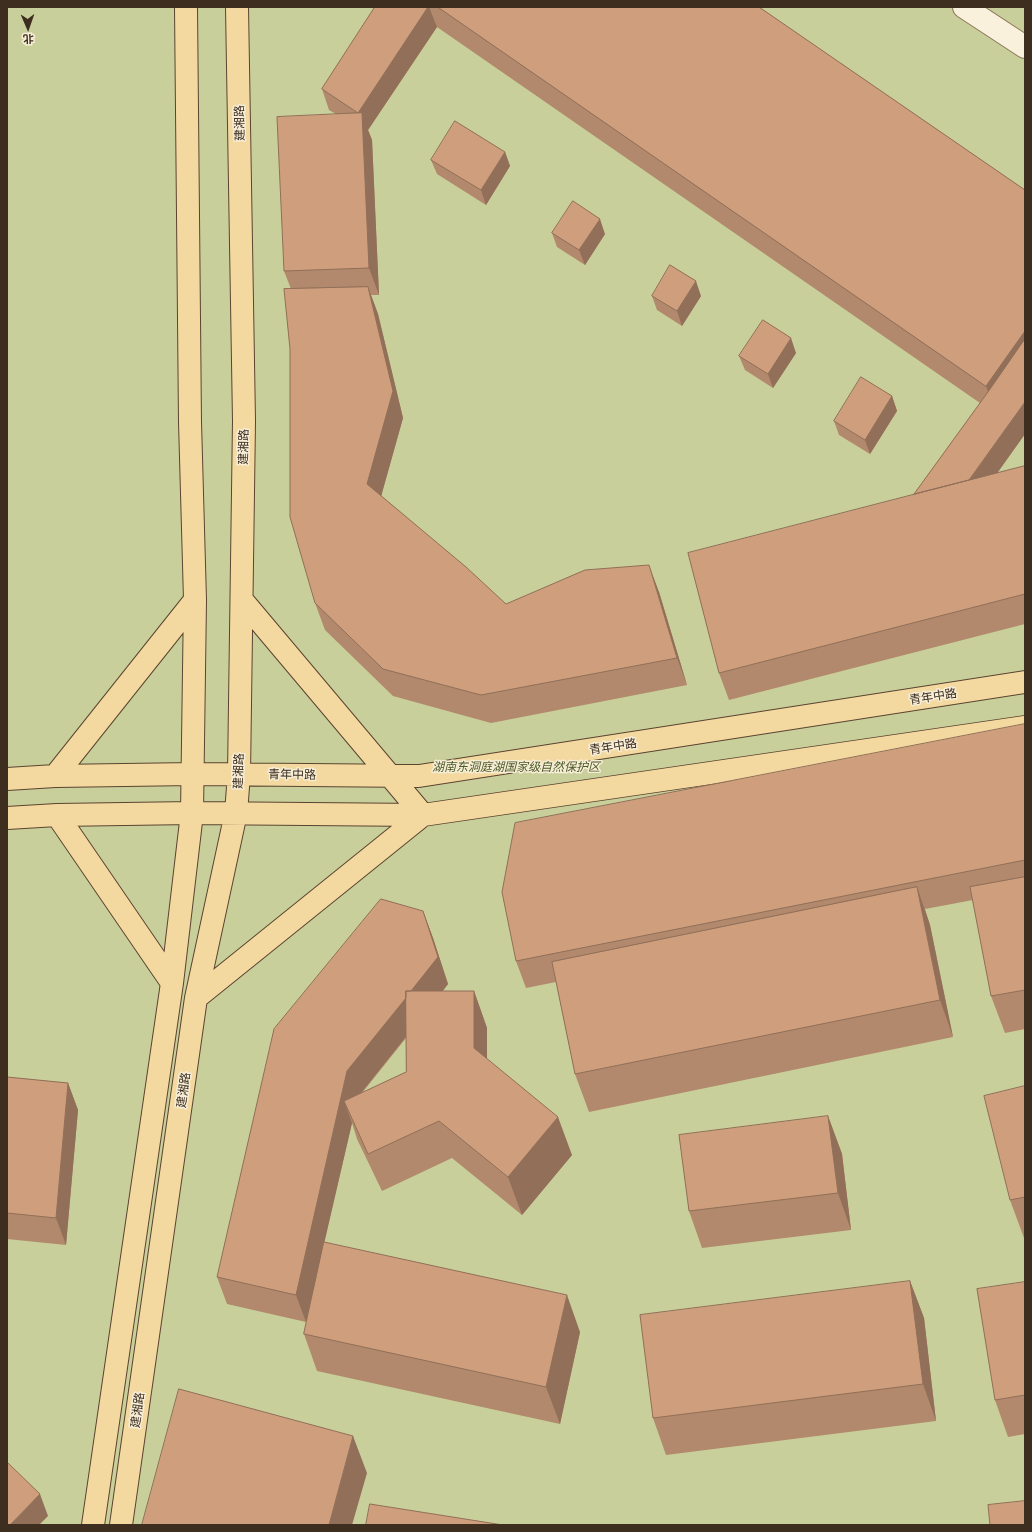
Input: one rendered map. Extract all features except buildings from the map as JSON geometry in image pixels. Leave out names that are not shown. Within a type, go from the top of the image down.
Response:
[{"type":"main road","points":[[93,1525],[172,982],[192,813],[195,600],[191,430],[186,7]]},
{"type":"main road","name":"建湘路","points":[[121,1525],[196,998],[236,813],[239,774],[244,421],[237,7]]},
{"type":"main road","points":[[55,776],[195,600]]},
{"type":"main road","points":[[242,600],[423,815]]},
{"type":"main road","name":"青年中路","points":[[7,779],[55,776],[193,774],[419,776],[1025,682]]},
{"type":"main road","points":[[7,818],[57,815],[192,813],[423,815],[1025,727]]},
{"type":"main road","points":[[57,815],[172,982]]},
{"type":"main road","points":[[196,998],[423,815]]},
{"type":"street","points":[[964,7],[1025,47]]},
{"type":"green space","name":"湖南东洞庭湖国家级自然保护区","points":[[7,7],[1025,7],[1025,1525],[7,1525]]}]
